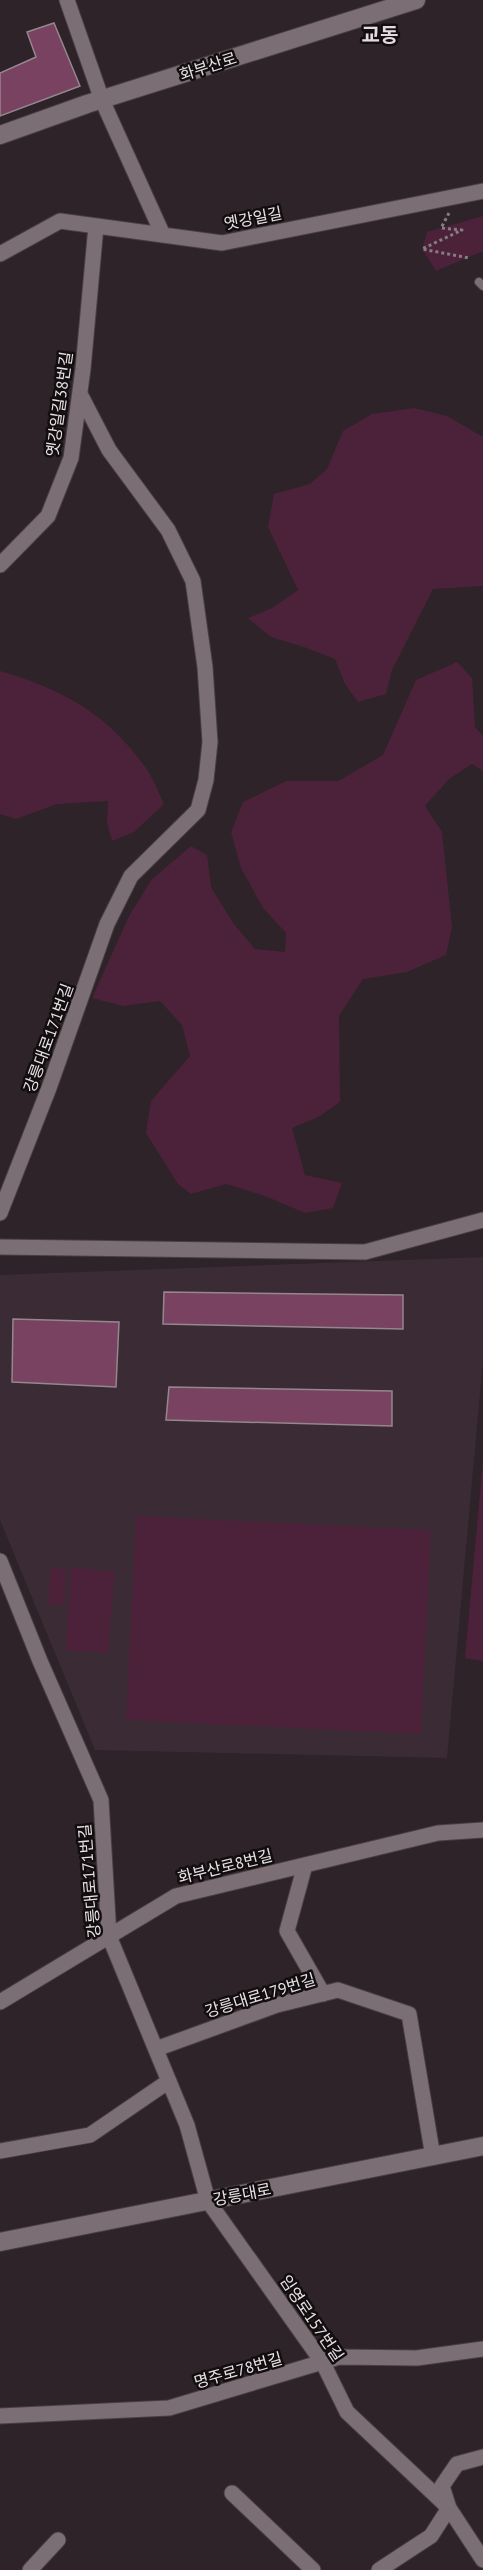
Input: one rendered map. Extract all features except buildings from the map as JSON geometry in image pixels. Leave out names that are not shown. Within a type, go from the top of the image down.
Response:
[{"type":"street","points":[[67,0],[102,99],[163,235]]},
{"type":"street","name":"화부산로","points":[[0,135],[374,6],[416,0]]},
{"type":"street","name":"옛강일길","points":[[0,254],[60,221],[222,243],[483,191]]},
{"type":"street","name":"옛강일길38번길","points":[[0,565],[48,516],[71,458],[80,394],[96,226]]},
{"type":"street","name":"강릉대로171번길","points":[[0,1213],[49,1088],[107,924],[130,876],[198,810],[206,780],[210,742],[205,667],[193,581],[168,530],[109,450],[80,394]]},
{"type":"street","points":[[0,1247],[365,1252],[483,1220]]},
{"type":"street","name":"강릉대로171번길","points":[[0,1561],[39,1661],[101,1800],[109,1936],[187,2125],[208,2201]]},
{"type":"street","name":"화부산로8번길","points":[[0,2001],[176,1896],[438,1833],[483,1830]]},
{"type":"street","points":[[304,1865],[287,1931],[323,1994]]},
{"type":"street","name":"강릉대로179번길","points":[[156,2049],[277,2005],[338,1990],[409,2014],[433,2157]]},
{"type":"street","points":[[0,2151],[90,2135],[169,2080]]},
{"type":"street","name":"강릉대로","points":[[0,2241],[483,2146]]},
{"type":"street","name":"임영로157번길","points":[[208,2201],[323,2363],[347,2412],[449,2508],[483,2560]]},
{"type":"street","name":"명주로78번길","points":[[0,2416],[169,2408],[339,2357],[417,2358],[483,2349]]},
{"type":"street","points":[[379,2570],[430,2536],[449,2508],[442,2486],[457,2464],[483,2457]]},
{"type":"street","points":[[232,2493],[313,2570]]},
{"type":"street","points":[[30,2570],[58,2540]]},
{"type":"path","points":[[445,199],[449,213],[441,228],[462,230],[422,249],[469,258]]},
{"type":"shaded area","points":[[483,216],[483,251],[436,271],[422,249],[427,232]]},
{"type":"shaded area","points":[[414,408],[447,416],[483,437],[483,586],[433,589],[392,670],[386,694],[358,702],[345,684],[335,659],[271,637],[248,618],[272,608],[298,590],[268,527],[274,494],[310,484],[327,469],[343,431],[372,414]]},
{"type":"shaded area","points":[[457,662],[472,678],[475,727],[483,736],[483,771],[472,764],[449,779],[425,806],[442,832],[452,927],[446,955],[407,972],[363,979],[339,1016],[340,1102],[320,1116],[292,1128],[305,1175],[342,1183],[333,1208],[305,1213],[265,1196],[226,1184],[191,1194],[178,1184],[146,1133],[151,1101],[190,1056],[182,1025],[160,1001],[123,1006],[92,998],[129,916],[152,879],[191,846],[207,855],[211,887],[233,923],[255,949],[285,952],[286,933],[263,908],[241,868],[231,832],[243,802],[286,781],[338,781],[383,755],[416,680]]},
{"type":"shaded area","points":[[0,671],[43,686],[97,716],[113,730],[143,764],[164,804],[134,832],[112,841],[107,823],[108,801],[57,804],[16,819],[0,814]]},
{"type":"shaded area","points":[[483,1257],[483,1360],[447,1758],[95,1750],[0,1520],[0,1275]]},
{"type":"shaded area","points":[[483,1460],[483,1661],[465,1658]]},
{"type":"shaded area","points":[[136,1516],[431,1530],[421,1734],[126,1720]]},
{"type":"shaded area","points":[[71,1567],[115,1572],[108,1653],[66,1650]]},
{"type":"shaded area","points":[[51,1568],[66,1569],[65,1605],[48,1604]]},
{"type":"district","name":"교동","points":[[380,35]]}]
